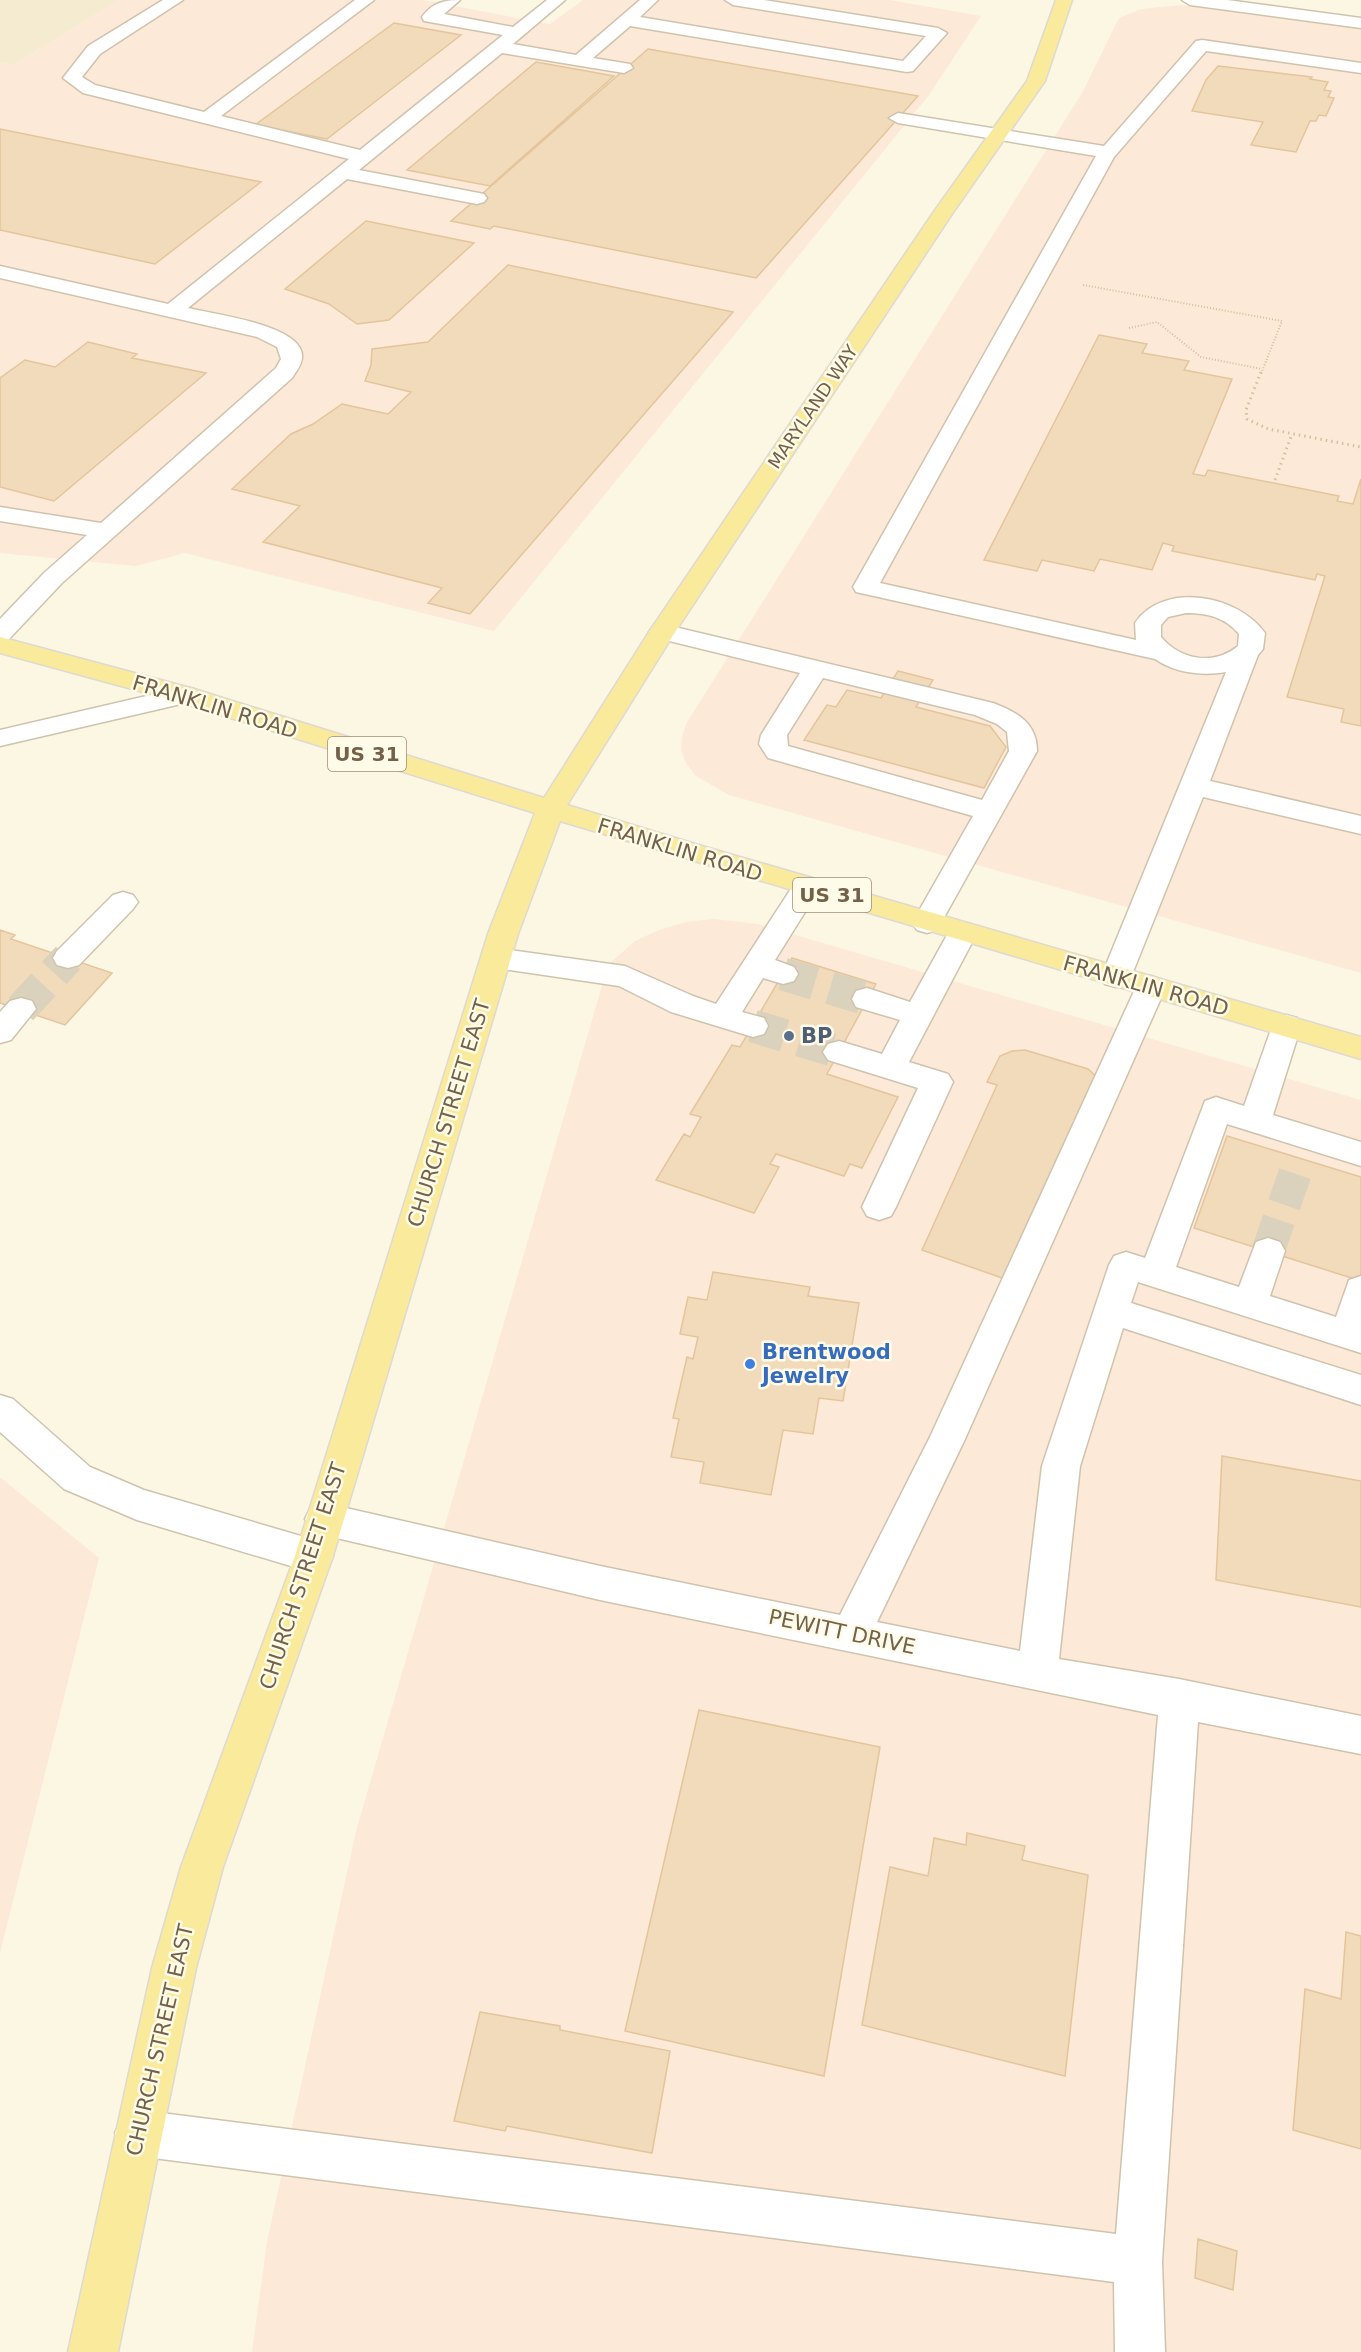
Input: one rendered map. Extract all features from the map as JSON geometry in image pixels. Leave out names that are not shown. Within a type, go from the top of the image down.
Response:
[{"type":"main road","name":"MARYLAND WAY","points":[[550,810],[662,632],[943,213],[1036,81],[1064,0]]},
{"type":"main road","name":"FRANKLIN ROAD","points":[[0,645],[185,695],[806,888],[1361,1048]]},
{"type":"main road","name":"CHURCH STREET EAST","points":[[93,2352],[174,1968],[202,1866],[319,1537],[496,958],[518,889],[550,810]]},
{"type":"street","points":[[175,0],[94,50],[72,78],[89,88],[362,156]]},
{"type":"street","points":[[207,118],[366,0]]},
{"type":"street","points":[[452,0],[430,17],[517,33]]},
{"type":"street","points":[[172,311],[341,172],[557,0]]},
{"type":"street","points":[[580,60],[650,0]]},
{"type":"street","points":[[627,20],[907,67],[938,33],[732,0]]},
{"type":"street","points":[[1190,0],[1361,23]]},
{"type":"street","points":[[1246,653],[1230,663],[1206,666],[1181,662],[1162,653],[865,586],[1108,152],[1202,45],[1361,68]]},
{"type":"street","points":[[499,47],[624,68]]},
{"type":"street","points":[[898,118],[1108,152]]},
{"type":"street","points":[[341,172],[477,198]]},
{"type":"street","points":[[0,272],[273,335],[287,344],[292,351],[293,360],[284,373],[104,531],[0,634]]},
{"type":"street","points":[[0,514],[104,531]]},
{"type":"street","points":[[1116,977],[1253,639],[1242,621],[1220,609],[1186,604],[1159,612],[1148,624],[1148,638],[1162,653]]},
{"type":"street","points":[[662,632],[984,709],[1013,722],[1024,740],[1023,751],[927,923]]},
{"type":"street","points":[[816,668],[774,735],[772,744],[778,752],[988,811]]},
{"type":"street","points":[[0,738],[185,695]]},
{"type":"street","points":[[1194,786],[1361,825]]},
{"type":"street","points":[[723,1017],[770,969],[806,888]]},
{"type":"street","points":[[69,958],[123,902]]},
{"type":"street","points":[[890,1068],[962,933]]},
{"type":"street","points":[[496,958],[625,976],[682,1004],[753,1026]]},
{"type":"street","points":[[851,1634],[948,1439],[1151,987]]},
{"type":"street","points":[[867,999],[918,1015]]},
{"type":"street","points":[[0,1032],[21,1010]]},
{"type":"street","points":[[1255,1121],[1286,1026]]},
{"type":"street","points":[[839,1052],[936,1082],[879,1207]]},
{"type":"street","points":[[1155,1275],[1216,1109],[1255,1121],[1304,1148],[1361,1154]]},
{"type":"street","points":[[1250,1304],[1268,1251]]},
{"type":"street","points":[[1036,1672],[1060,1466],[1126,1265],[1354,1337],[1361,1290]]},
{"type":"street","points":[[1111,1310],[1361,1390]]},
{"type":"street","name":"PEWITT DRIVE","points":[[0,1410],[77,1478],[137,1504],[319,1537],[600,1583],[1036,1672],[1361,1735]]},
{"type":"street","points":[[1140,2352],[1138,2261],[1179,1698]]},
{"type":"street","points":[[138,2133],[1138,2261]]},
{"type":"path","points":[[1038,276],[1282,321],[1246,410],[1247,419],[1258,427],[1361,447]]},
{"type":"path","points":[[1129,328],[1157,322],[1201,357],[1262,369]]},
{"type":"path","points":[[1275,480],[1292,434]]},
{"type":"shaded area","points":[[0,0],[119,0],[13,65],[0,62]]},
{"type":"shaded area","points":[[119,0],[422,0],[550,24],[583,0],[889,0],[981,16],[929,95],[494,631],[185,553],[135,566],[0,553],[0,62],[13,65]]},
{"type":"shaded area","points":[[1181,5],[1361,29],[1361,973],[729,795],[696,776],[686,763],[681,750],[686,724],[1082,93],[1119,18],[1141,9]]},
{"type":"shaded area","points":[[714,919],[758,924],[1361,1100],[1361,2352],[252,2352],[267,2242],[356,1831],[608,965],[635,941],[659,930],[686,922]]},
{"type":"shaded area","points":[[0,1477],[99,1558],[0,1953]]},
{"type":"building","points":[[394,23],[461,35],[327,139],[255,125]]},
{"type":"building","points":[[648,49],[918,96],[756,278],[494,226],[490,229],[451,221]]},
{"type":"building","points":[[536,62],[614,76],[490,186],[407,170]]},
{"type":"building","points":[[1218,66],[1312,77],[1310,79],[1328,82],[1324,90],[1331,91],[1328,97],[1334,98],[1326,116],[1319,115],[1316,121],[1310,121],[1296,152],[1251,145],[1263,122],[1192,111],[1206,80]]},
{"type":"building","points":[[0,129],[261,182],[155,264],[0,230]]},
{"type":"building","points":[[366,221],[474,243],[389,320],[357,324],[329,304],[285,289]]},
{"type":"building","points":[[508,265],[733,312],[470,614],[428,603],[442,588],[263,542],[300,506],[232,489],[291,434],[313,424],[342,404],[388,414],[411,392],[365,381],[371,365],[372,349],[428,342]]},
{"type":"building","points":[[1099,335],[1147,344],[1142,353],[1189,361],[1184,370],[1232,379],[1193,474],[1205,476],[1208,470],[1339,496],[1337,501],[1353,504],[1361,479],[1361,726],[1341,722],[1344,709],[1287,697],[1325,576],[1317,574],[1315,580],[1172,551],[1174,546],[1163,543],[1152,570],[1100,559],[1094,571],[1042,560],[1037,571],[984,560]]},
{"type":"building","points":[[88,342],[137,354],[132,358],[206,373],[54,501],[0,487],[0,378],[25,360],[55,367]]},
{"type":"building","points":[[898,671],[933,680],[916,707],[990,726],[1006,747],[984,788],[804,740],[827,705],[836,707],[847,690],[881,698]]},
{"type":"building","points":[[0,930],[15,935],[11,939],[112,973],[65,1025],[0,1003]]},
{"type":"building","points":[[792,958],[876,984],[827,1074],[898,1097],[862,1168],[850,1164],[844,1176],[776,1154],[770,1164],[779,1167],[754,1213],[656,1180],[684,1134],[690,1137],[701,1117],[690,1114],[732,1045],[740,1047]]},
{"type":"building","points":[[1025,1050],[1088,1069],[1098,1078],[1097,1103],[1084,1099],[1008,1280],[922,1250],[997,1085],[987,1082],[1000,1056],[1012,1051]]},
{"type":"building","points":[[1227,1136],[1361,1177],[1361,1281],[1194,1228]]},
{"type":"building","points":[[713,1272],[810,1287],[808,1296],[859,1303],[843,1401],[819,1398],[813,1434],[783,1430],[771,1495],[700,1483],[704,1462],[671,1457],[679,1419],[673,1418],[687,1357],[693,1359],[698,1337],[680,1334],[688,1297],[707,1300]]},
{"type":"building","points":[[1222,1456],[1361,1481],[1361,1607],[1216,1580]]},
{"type":"building","points":[[699,1710],[880,1747],[824,2076],[625,2031]]},
{"type":"building","points":[[967,1833],[1025,1846],[1022,1860],[1088,1875],[1065,2076],[862,2025],[890,1867],[928,1876],[934,1838],[966,1845]]},
{"type":"building","points":[[1346,1932],[1361,1936],[1361,2149],[1293,2130],[1305,1989],[1341,1999]]},
{"type":"building","points":[[480,2012],[560,2026],[560,2030],[670,2051],[652,2153],[507,2126],[505,2131],[454,2121]]},
{"type":"building","points":[[1198,2239],[1237,2251],[1233,2290],[1195,2278]]},
{"type":"tunnel","points":[[21,1009],[68,958]]},
{"type":"tunnel","points":[[783,974],[867,999]]},
{"type":"tunnel","points":[[753,1026],[839,1052]]},
{"type":"tunnel","points":[[1268,1251],[1300,1159]]},
{"type":"place","name":"BP","points":[[789,1036]]},
{"type":"place","name":"Brentwood Jewelry","points":[[750,1364]]}]
